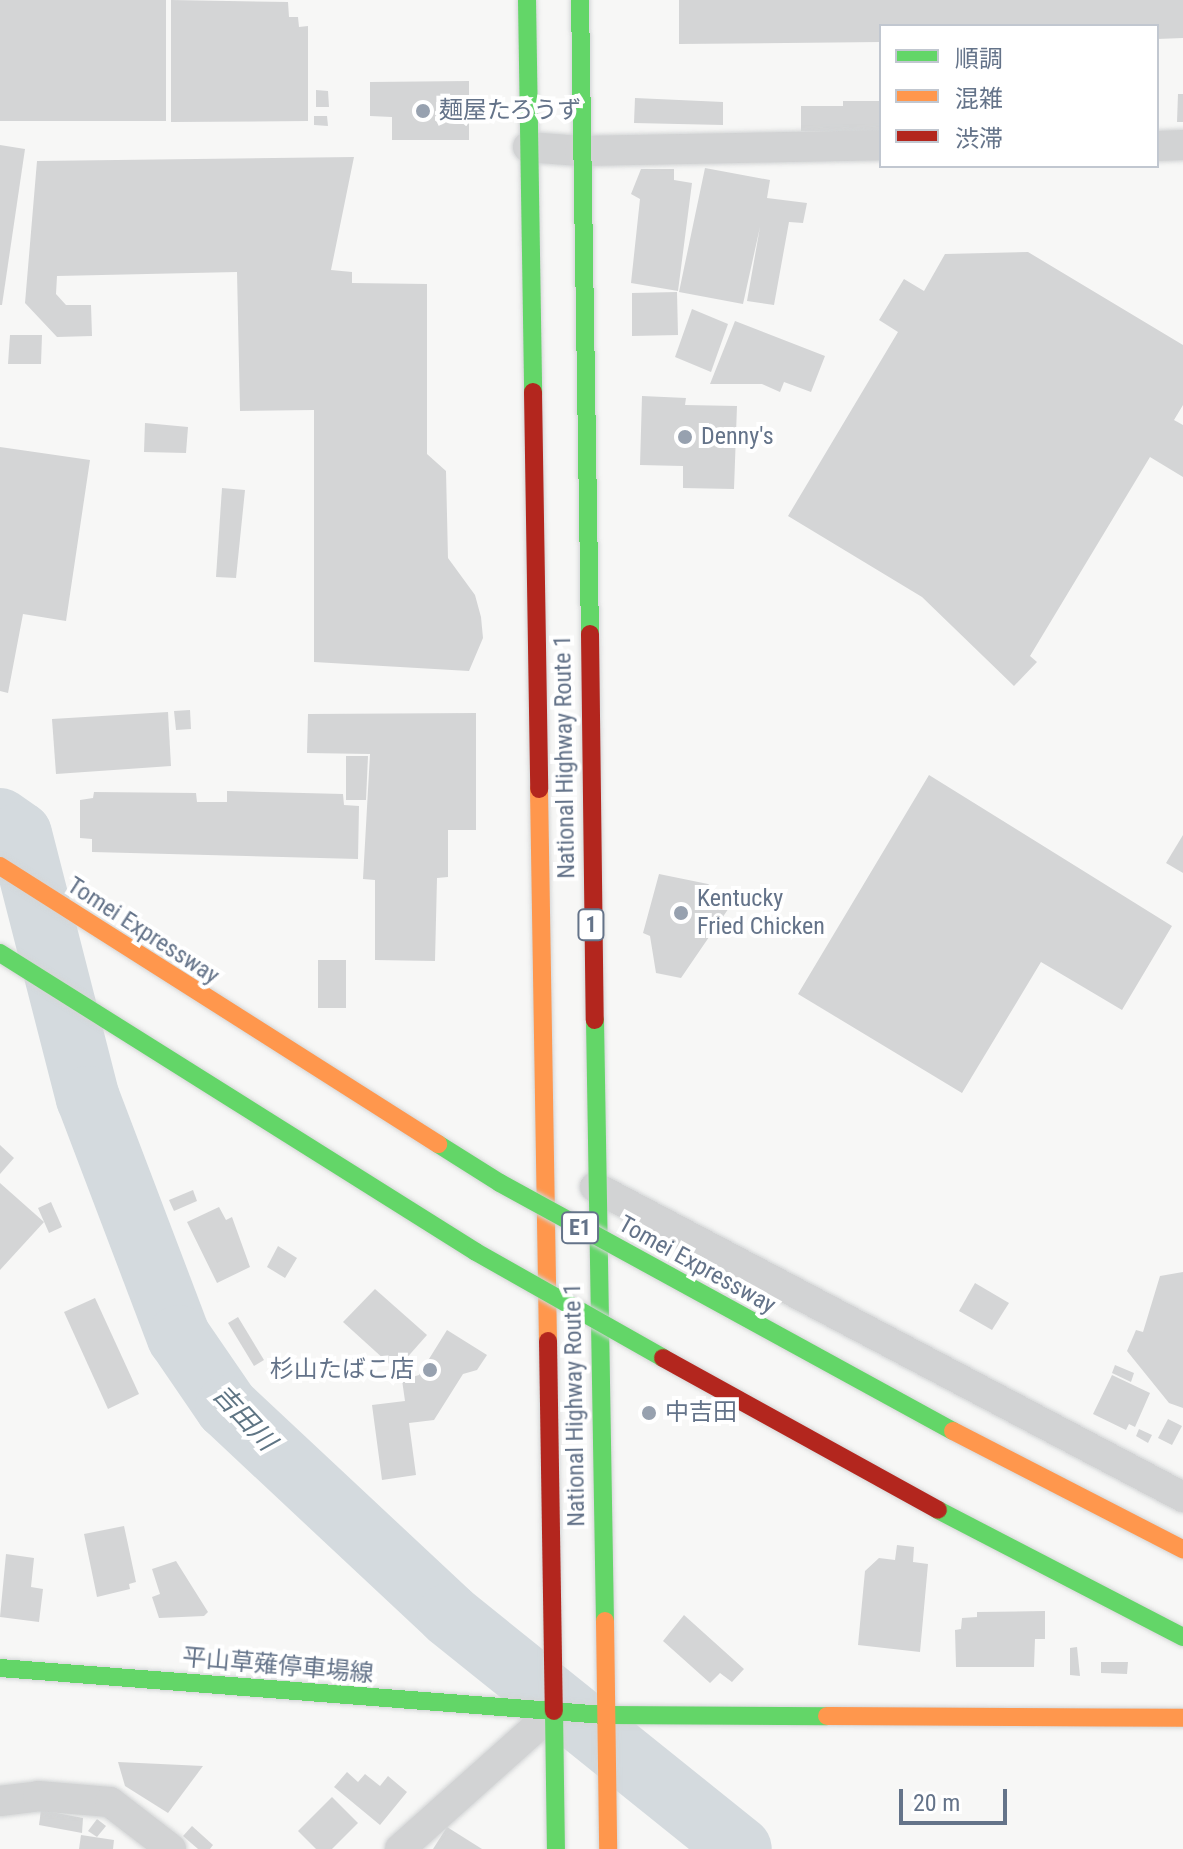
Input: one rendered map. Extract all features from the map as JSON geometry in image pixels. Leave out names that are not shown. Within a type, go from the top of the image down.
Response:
[{"type":"main road","name":"National Highway Route 1","points":[[527,0],[556,1849]]},
{"type":"main road","name":"National Highway Route 1","points":[[580,0],[595,1187],[608,1849]]},
{"type":"main road","name":"Tomei Expressway","points":[[0,866],[500,1183],[905,1407],[1183,1549]]},
{"type":"main road","points":[[0,953],[476,1252],[856,1467],[1183,1637]]},
{"type":"main road","name":"平山草薙停車場線","points":[[0,1668],[604,1715],[1183,1718]]},
{"type":"street","points":[[528,147],[580,151],[879,145]]},
{"type":"street","points":[[1159,146],[1183,145]]},
{"type":"street","points":[[595,1187],[1183,1497]]},
{"type":"street","points":[[400,1849],[553,1712]]},
{"type":"street","points":[[0,1801],[38,1796],[110,1802],[171,1849]]},
{"type":"building","points":[[0,0],[166,0],[166,121],[0,121]]},
{"type":"building","points":[[171,0],[288,2],[289,17],[298,17],[299,27],[308,26],[308,121],[171,122]]},
{"type":"building","points":[[679,0],[1183,0],[1183,38],[1159,39],[1159,24],[879,24],[879,42],[679,44]]},
{"type":"building","points":[[469,81],[469,140],[392,140],[392,117],[370,116],[370,82]]},
{"type":"building","points":[[316,90],[328,91],[329,107],[316,107]]},
{"type":"building","points":[[1178,94],[1183,94],[1183,122],[1177,122]]},
{"type":"building","points":[[635,98],[723,102],[723,125],[634,123]]},
{"type":"building","points":[[843,101],[879,101],[879,131],[801,131],[801,106],[843,106]]},
{"type":"building","points":[[314,116],[327,116],[328,126],[314,125]]},
{"type":"building","points":[[0,145],[25,149],[2,305],[0,305]]},
{"type":"building","points":[[354,157],[331,270],[352,272],[352,283],[427,284],[427,454],[446,471],[448,558],[475,595],[481,617],[483,638],[469,671],[314,662],[314,410],[240,411],[237,272],[57,276],[56,294],[66,305],[91,305],[92,336],[57,337],[25,303],[37,161]]},
{"type":"building","points":[[705,168],[770,180],[767,198],[807,203],[803,223],[789,222],[774,305],[747,301],[760,227],[743,304],[679,292]]},
{"type":"building","points":[[641,169],[674,169],[674,180],[692,183],[678,291],[631,283],[640,199],[631,194]]},
{"type":"building","points":[[1028,252],[1183,345],[1183,405],[1174,420],[1183,425],[1183,477],[1150,457],[1030,656],[1037,662],[1014,686],[922,597],[788,516],[898,332],[879,320],[904,279],[924,291],[945,254]]},
{"type":"building","points":[[677,292],[678,335],[632,336],[632,293]]},
{"type":"building","points":[[692,309],[728,324],[711,372],[675,357]]},
{"type":"building","points":[[735,321],[825,356],[811,392],[784,382],[780,392],[762,384],[710,384]]},
{"type":"building","points":[[10,335],[42,335],[41,364],[8,364]]},
{"type":"building","points":[[642,396],[686,398],[685,405],[737,406],[734,489],[683,488],[683,466],[640,465]]},
{"type":"building","points":[[145,423],[188,427],[186,453],[144,452]]},
{"type":"building","points":[[0,447],[90,460],[66,621],[23,614],[8,693],[0,691]]},
{"type":"building","points":[[222,488],[245,490],[236,578],[216,577]]},
{"type":"building","points":[[190,710],[191,729],[176,730],[174,711]]},
{"type":"building","points":[[168,712],[171,766],[56,774],[52,719]]},
{"type":"building","points":[[476,713],[476,830],[448,830],[448,877],[437,878],[435,961],[375,960],[375,880],[363,879],[370,754],[307,753],[308,714]]},
{"type":"building","points":[[346,756],[368,756],[366,800],[346,800]]},
{"type":"building","points":[[929,775],[1172,926],[1122,1010],[1041,962],[962,1093],[798,994]]},
{"type":"building","points":[[227,791],[343,794],[344,805],[359,806],[358,859],[92,852],[92,839],[80,838],[80,800],[93,798],[94,792],[196,793],[197,802],[227,802]]},
{"type":"building","points":[[1183,835],[1183,873],[1166,863]]},
{"type":"building","points":[[659,874],[708,884],[733,902],[681,978],[656,973],[650,936],[643,933]]},
{"type":"building","points":[[318,960],[346,960],[346,1008],[318,1008]]},
{"type":"building","points":[[0,1145],[14,1158],[0,1174]]},
{"type":"building","points":[[0,1183],[44,1222],[0,1270]]},
{"type":"building","points":[[193,1190],[197,1201],[174,1211],[169,1200]]},
{"type":"building","points":[[51,1202],[62,1227],[49,1233],[38,1208]]},
{"type":"building","points":[[219,1207],[226,1220],[232,1217],[250,1267],[217,1283],[187,1222]]},
{"type":"building","points":[[278,1246],[297,1258],[285,1278],[267,1267]]},
{"type":"building","points":[[1183,1272],[1183,1408],[1169,1403],[1127,1351],[1136,1330],[1143,1332],[1160,1276]]},
{"type":"building","points":[[975,1283],[1009,1303],[992,1330],[959,1311]]},
{"type":"building","points":[[375,1289],[427,1335],[396,1370],[343,1322]]},
{"type":"building","points":[[95,1298],[139,1394],[108,1409],[64,1312]]},
{"type":"building","points":[[238,1317],[264,1360],[254,1366],[228,1323]]},
{"type":"building","points":[[447,1330],[487,1355],[477,1370],[463,1374],[434,1420],[409,1423],[416,1475],[382,1480],[372,1405],[405,1401],[402,1380],[419,1375]]},
{"type":"building","points":[[1115,1365],[1134,1373],[1131,1382],[1112,1373]]},
{"type":"building","points":[[1112,1375],[1150,1393],[1135,1427],[1129,1424],[1126,1430],[1093,1414]]},
{"type":"building","points":[[1168,1419],[1182,1426],[1172,1445],[1158,1438]]},
{"type":"building","points":[[1139,1429],[1152,1435],[1148,1443],[1136,1436]]},
{"type":"building","points":[[124,1526],[136,1582],[129,1584],[130,1589],[97,1597],[84,1534]]},
{"type":"building","points":[[897,1545],[914,1547],[913,1562],[928,1564],[920,1652],[858,1645],[865,1571],[879,1558],[895,1560]]},
{"type":"building","points":[[6,1554],[34,1558],[31,1587],[43,1589],[39,1622],[0,1617]]},
{"type":"building","points":[[176,1561],[208,1612],[204,1616],[159,1618],[152,1597],[160,1594],[152,1569]]},
{"type":"building","points":[[1045,1611],[1045,1639],[1035,1639],[1034,1667],[956,1667],[955,1630],[961,1629],[962,1618],[977,1617],[977,1612]]},
{"type":"building","points":[[684,1615],[744,1669],[732,1682],[720,1673],[710,1683],[663,1641]]},
{"type":"building","points":[[1077,1647],[1080,1676],[1070,1675],[1070,1648]]},
{"type":"building","points":[[1101,1662],[1128,1662],[1127,1674],[1101,1673]]},
{"type":"building","points":[[118,1762],[203,1766],[168,1813],[125,1786]]},
{"type":"building","points":[[347,1772],[358,1782],[365,1774],[380,1786],[388,1776],[407,1792],[380,1825],[334,1787]]},
{"type":"building","points":[[332,1797],[358,1823],[332,1849],[316,1849],[298,1831]]},
{"type":"building","points":[[41,1810],[83,1818],[82,1833],[39,1825]]},
{"type":"building","points":[[97,1819],[106,1826],[97,1837],[88,1831]]},
{"type":"building","points":[[192,1826],[213,1845],[210,1849],[198,1849],[183,1836]]},
{"type":"building","points":[[447,1827],[482,1849],[433,1849]]},
{"type":"building","points":[[81,1835],[114,1840],[113,1849],[79,1849]]},
{"type":"waterway","name":"吉田川","points":[[0,820],[20,834],[88,1098],[179,1337],[227,1407],[449,1615],[740,1849]]},
{"type":"traffic: fast","points":[[527,0],[533,392]]},
{"type":"traffic: fast","points":[[580,0],[590,634]]},
{"type":"traffic: fast","points":[[0,953],[476,1252],[663,1358]]},
{"type":"traffic: fast","points":[[595,1020],[605,1621]]},
{"type":"traffic: fast","points":[[438,1144],[500,1183],[953,1431]]},
{"type":"traffic: fast","points":[[938,1510],[1183,1637]]},
{"type":"traffic: fast","points":[[0,1668],[604,1715],[827,1716]]},
{"type":"traffic: fast","points":[[554,1711],[556,1849]]},
{"type":"traffic: slow","points":[[539,789],[548,1341]]},
{"type":"traffic: slow","points":[[0,866],[438,1144]]},
{"type":"traffic: slow","points":[[953,1431],[1183,1549]]},
{"type":"traffic: slow","points":[[605,1621],[608,1849]]},
{"type":"traffic: slow","points":[[827,1716],[1183,1718]]},
{"type":"traffic: jam","points":[[533,392],[539,789]]},
{"type":"traffic: jam","points":[[590,634],[595,1020]]},
{"type":"traffic: jam","points":[[548,1341],[554,1711]]},
{"type":"traffic: jam","points":[[663,1358],[938,1510]]},
{"type":"place","name":"麺屋たろうず","points":[[423,111]]},
{"type":"place","name":"Denny's","points":[[685,437]]},
{"type":"place","name":"Kentucky Fried Chicken","points":[[681,913]]},
{"type":"place","name":"杉山たばこ店","points":[[430,1370]]},
{"type":"place","name":"中吉田","points":[[649,1413]]}]
